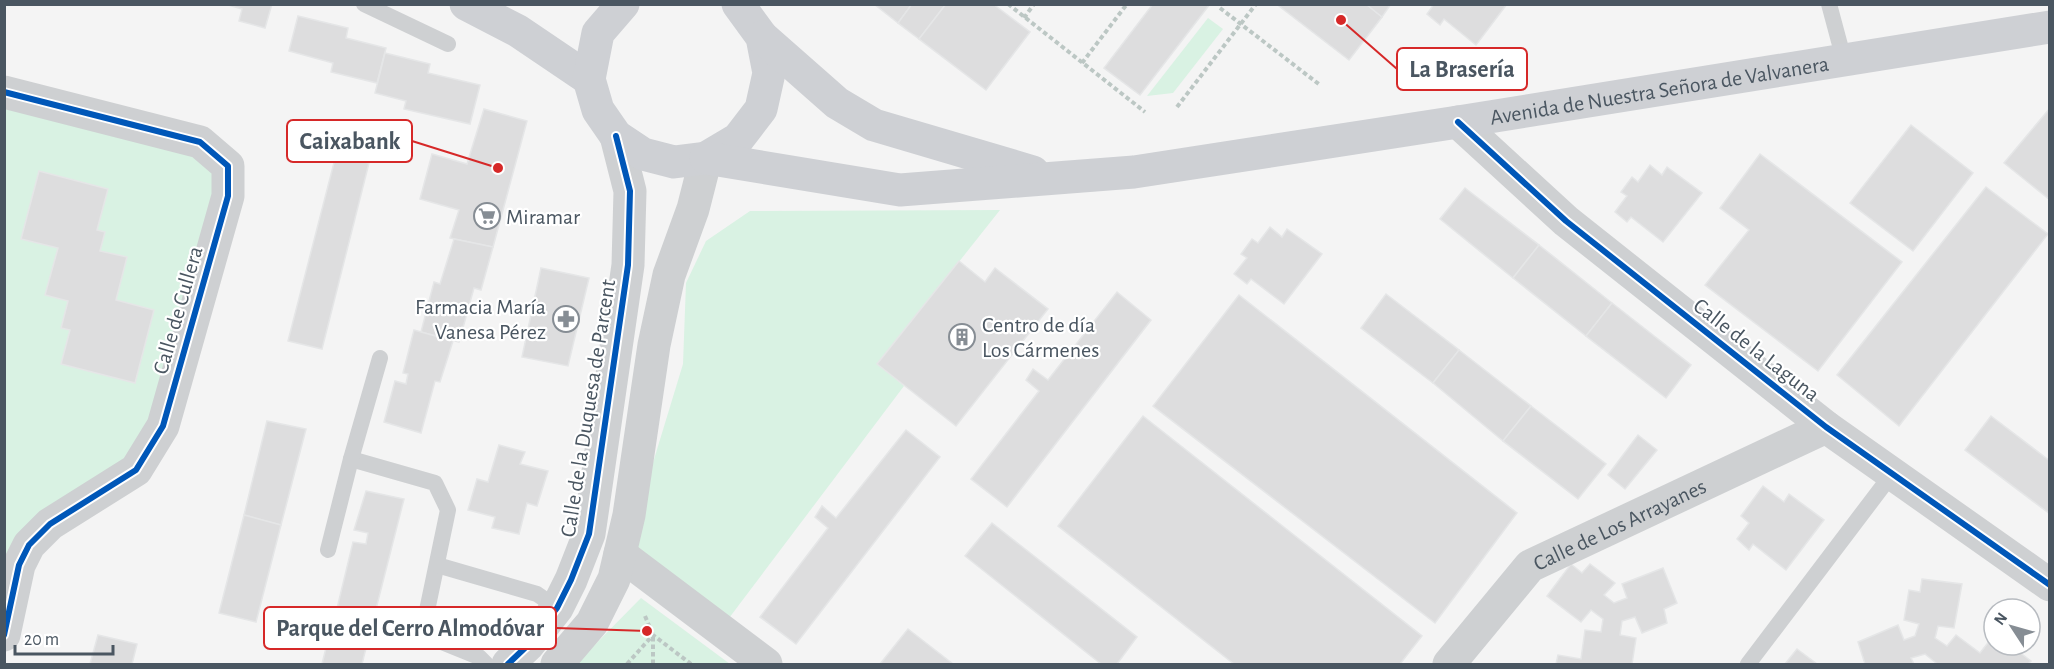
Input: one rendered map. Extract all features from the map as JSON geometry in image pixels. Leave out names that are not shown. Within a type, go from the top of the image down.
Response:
[{"type":"main road","points":[[466,4],[518,31],[590,79]]},
{"type":"main road","points":[[623,4],[598,33],[590,79],[598,110],[616,136],[643,154],[674,162],[706,158],[738,139],[761,110],[769,74],[762,37],[738,4]]},
{"type":"main road","name":"Avenida de Nuestra Señora de Valvanera","points":[[706,158],[900,190],[1134,172],[2049,27]]},
{"type":"main road","name":"Avenida de Nuestra Señora de Valvanera","points":[[762,37],[837,103],[874,125],[1055,178]]},
{"type":"street","name":"Calle de Cullera","points":[[4,92],[200,142],[228,166],[228,196],[163,426],[136,470],[50,524],[28,545],[19,565],[4,635]]},
{"type":"street","name":"Calle de la Laguna","points":[[1458,122],[1566,221],[1826,427],[2049,585]]},
{"type":"street","name":"Calle de la Duquesa de Parcent","points":[[508,664],[528,645],[557,608],[589,534],[628,265],[630,192],[616,136]]},
{"type":"street","points":[[557,664],[592,623],[614,579],[628,515],[654,345],[669,275],[693,208],[706,158]]},
{"type":"street","name":"Calle de Los Arrayanes","points":[[1449,664],[1530,566],[1826,427]]},
{"type":"street","points":[[620,554],[766,664]]},
{"type":"lane","points":[[364,4],[448,44]]},
{"type":"lane","points":[[1829,4],[1844,60]]},
{"type":"lane","points":[[328,550],[380,358]]},
{"type":"lane","points":[[351,459],[435,483],[448,510],[424,624],[437,640],[479,657],[486,664]]},
{"type":"lane","points":[[1748,664],[1892,474]]},
{"type":"lane","points":[[437,565],[537,594],[557,608]]},
{"type":"path","points":[[1008,4],[1144,112]]},
{"type":"path","points":[[1024,18],[1034,4]]},
{"type":"path","points":[[1082,63],[1127,4]]},
{"type":"path","points":[[1177,106],[1256,4]]},
{"type":"path","points":[[1220,8],[1320,85]]},
{"type":"path","points":[[627,664],[653,636],[691,664]]},
{"type":"green space","points":[[1208,18],[1223,29],[1173,93],[1147,96]]},
{"type":"green space","points":[[5,92],[228,166],[163,426],[29,545],[5,635]]},
{"type":"green space","points":[[1000,210],[878,364],[904,386],[720,630],[624,558],[683,364],[686,283],[706,241],[750,211]]},
{"type":"green space","points":[[641,598],[730,664],[576,664]]},
{"type":"building","points":[[225,4],[272,4],[265,28],[239,21],[242,9]]},
{"type":"building","points":[[874,4],[912,4],[898,23]]},
{"type":"building","points":[[912,4],[946,4],[919,39],[898,23]]},
{"type":"building","points":[[946,4],[993,4],[1030,32],[986,90],[919,39]]},
{"type":"building","points":[[1153,4],[1210,4],[1140,95],[1104,68]]},
{"type":"building","points":[[1280,4],[1366,4],[1382,17],[1349,60],[1279,6]]},
{"type":"building","points":[[1366,4],[1391,4],[1382,17]]},
{"type":"building","points":[[1434,4],[1507,4],[1476,45],[1444,19],[1440,25],[1427,14]]},
{"type":"building","points":[[298,16],[348,28],[346,38],[386,48],[377,83],[331,72],[333,63],[289,51]]},
{"type":"building","points":[[385,53],[430,64],[428,73],[480,85],[470,124],[404,109],[406,101],[375,93]]},
{"type":"building","points":[[2050,108],[2050,200],[2004,163]]},
{"type":"building","points":[[484,109],[527,121],[493,247],[450,238],[459,210],[420,199],[432,154],[467,164]]},
{"type":"building","points":[[1911,125],[1973,173],[1913,251],[1850,203]]},
{"type":"building","points":[[1760,154],[1902,262],[1818,371],[1705,285],[1749,230],[1720,208]]},
{"type":"building","points":[[336,155],[369,163],[322,349],[288,341]]},
{"type":"building","points":[[1650,165],[1662,175],[1667,167],[1702,193],[1663,242],[1631,217],[1627,222],[1615,212],[1627,196],[1621,192],[1632,177],[1638,182]]},
{"type":"building","points":[[39,171],[108,189],[97,230],[105,232],[100,251],[127,257],[116,300],[154,310],[135,383],[61,364],[70,330],[61,328],[68,301],[45,295],[58,248],[21,239]]},
{"type":"building","points":[[1986,187],[2048,234],[1899,426],[1837,375]]},
{"type":"building","points":[[1465,188],[1539,245],[1513,278],[1440,219]]},
{"type":"building","points":[[1270,227],[1282,237],[1287,229],[1322,254],[1284,304],[1251,279],[1247,284],[1234,274],[1247,258],[1241,254],[1252,239],[1258,243]]},
{"type":"building","points":[[454,239],[493,247],[481,290],[474,288],[459,342],[421,332],[434,282],[440,284]]},
{"type":"building","points":[[1539,245],[1612,303],[1586,336],[1513,278]]},
{"type":"building","name":"Centro de día Los Cármenes","points":[[959,261],[985,282],[995,268],[1048,309],[956,426],[877,364]]},
{"type":"building","points":[[541,268],[589,278],[568,366],[522,357]]},
{"type":"building","points":[[1117,292],[1151,320],[1007,507],[971,479],[1039,391],[1026,380],[1033,369],[1048,380]]},
{"type":"building","points":[[1386,294],[1459,350],[1433,383],[1361,328]]},
{"type":"building","points":[[1239,295],[1517,513],[1435,623],[1153,406]]},
{"type":"building","points":[[1612,303],[1691,365],[1666,398],[1586,336]]},
{"type":"building","points":[[414,330],[453,341],[440,382],[435,381],[421,433],[384,422],[395,381],[406,384],[408,374],[403,373]]},
{"type":"building","points":[[1459,350],[1531,406],[1503,441],[1433,383]]},
{"type":"building","points":[[1531,406],[1606,464],[1578,499],[1503,441]]},
{"type":"building","points":[[1143,416],[1422,636],[1400,664],[1234,664],[1058,526]]},
{"type":"building","points":[[1991,416],[2050,461],[2050,514],[1965,450]]},
{"type":"building","points":[[267,421],[306,429],[281,525],[244,515]]},
{"type":"building","points":[[906,430],[940,457],[796,644],[760,617],[828,528],[815,517],[822,506],[836,518]]},
{"type":"building","points":[[1638,435],[1657,450],[1625,489],[1608,475]]},
{"type":"building","points":[[499,445],[525,452],[520,464],[548,471],[537,506],[527,503],[519,534],[492,528],[495,517],[468,510],[477,479],[488,482]]},
{"type":"building","points":[[1763,486],[1784,502],[1789,494],[1824,520],[1786,570],[1753,544],[1749,550],[1737,539],[1749,523],[1741,516]]},
{"type":"building","points":[[366,491],[404,499],[362,664],[322,664],[329,636],[345,641],[347,628],[333,625],[353,542],[366,544],[368,533],[354,530]]},
{"type":"building","points":[[244,515],[281,525],[256,622],[219,613]]},
{"type":"building","points":[[992,523],[1137,637],[1117,664],[1101,664],[965,556]]},
{"type":"building","points":[[1571,564],[1582,573],[1590,564],[1615,583],[1604,595],[1614,603],[1627,598],[1622,584],[1663,568],[1677,603],[1664,609],[1667,623],[1642,633],[1635,617],[1622,621],[1620,635],[1636,638],[1632,664],[1556,664],[1558,655],[1581,659],[1585,630],[1601,632],[1603,619],[1591,610],[1581,622],[1547,596]]},
{"type":"building","points":[[1922,579],[1962,584],[1954,628],[1938,626],[1935,638],[1947,646],[1956,635],[1980,653],[1982,650],[1982,657],[2026,657],[2031,661],[2028,664],[1935,664],[1925,654],[1911,658],[1914,664],[1865,664],[1858,642],[1898,625],[1904,640],[1915,636],[1919,624],[1904,620],[1909,590],[1920,592]]},
{"type":"building","points":[[908,629],[953,664],[880,664]]},
{"type":"building","points":[[98,635],[137,644],[132,664],[90,664]]},
{"type":"building","points":[[1797,649],[1817,664],[1785,664]]},
{"type":"cycle path","points":[[4,92],[200,142],[228,166],[228,196],[163,426],[136,470],[50,524],[29,545],[19,565],[4,635]]},
{"type":"cycle path","points":[[1458,122],[1566,221],[1826,427],[2050,585]]},
{"type":"cycle path","points":[[508,664],[528,645],[557,608],[589,534],[628,265],[630,191],[616,136]]},
{"type":"place","name":"La Brasería","points":[[1341,20]]},
{"type":"place","name":"Caixabank","points":[[498,168]]},
{"type":"place","name":"Miramar","points":[[487,216]]},
{"type":"place","name":"Farmacia María Vanesa Pérez","points":[[566,319]]},
{"type":"place","name":"Centro de día Los Cármenes","points":[[962,337]]},
{"type":"place","name":"Parque del Cerro Almodóvar","points":[[647,631]]}]
